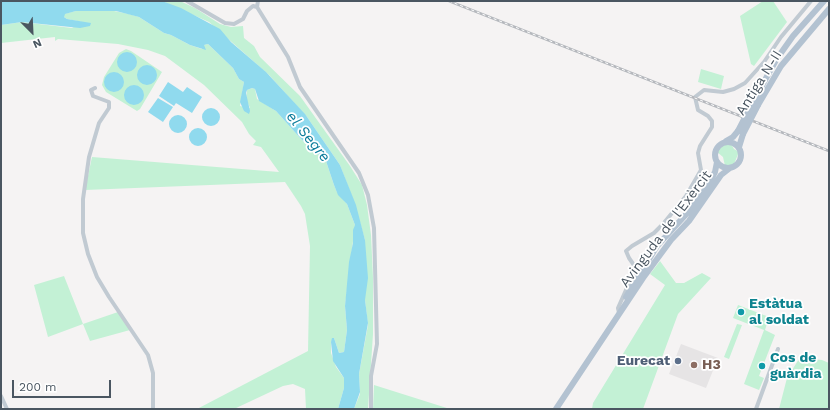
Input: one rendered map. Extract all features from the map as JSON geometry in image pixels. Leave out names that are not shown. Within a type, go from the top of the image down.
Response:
[{"type":"main road","points":[[739,147],[740,132],[776,60],[793,36],[824,1]]},
{"type":"main road","name":"Antiga N-II","points":[[755,104],[781,66],[829,9]]},
{"type":"main road","points":[[805,37],[829,12]]},
{"type":"main road","points":[[726,141],[732,142],[739,147],[742,152],[740,160],[735,166],[730,168],[722,167],[717,162],[715,156],[716,148],[726,141],[733,137],[740,132]]},
{"type":"main road","name":"Avinguda de l'Exèrcit","points":[[623,307],[630,290],[657,246],[700,196],[715,172],[717,162]]},
{"type":"main road","name":"Avinguda de l'Exèrcit","points":[[556,409],[623,307],[663,251],[689,221],[721,175],[730,168]]},
{"type":"street","points":[[187,1],[225,23],[234,24],[244,19],[247,11],[253,6],[257,7]]},
{"type":"street","points":[[258,1],[257,7],[288,57],[300,87],[359,174],[368,195],[374,228],[377,344],[372,376],[371,409]]},
{"type":"street","points":[[636,268],[628,258],[626,251],[654,233],[663,224],[686,196],[701,170],[698,153],[700,146],[712,127],[712,121],[708,116],[698,110],[695,97],[704,90],[723,92],[734,89],[745,83],[764,62],[781,37],[811,1]]},
{"type":"street","points":[[94,88],[91,90],[93,96],[109,102],[109,108],[99,122],[89,158],[83,199],[83,233],[88,254],[97,277],[148,355],[153,373],[153,409]]},
{"type":"street","points":[[619,313],[618,308],[636,268],[641,260],[657,246]]},
{"type":"street","points":[[631,260],[641,260]]},
{"type":"street","points":[[756,409],[778,349]]},
{"type":"street","points":[[1,396],[7,409]]},
{"type":"shaded area","name":"H3","points":[[681,344],[718,358],[706,388],[669,374]]},
{"type":"green space","points":[[162,1],[180,1],[195,8],[220,24],[231,27],[243,26],[244,38],[254,46],[260,57],[300,96],[362,185],[367,205],[371,235],[373,278],[373,334],[368,409],[354,409],[360,394],[359,374],[368,325],[365,300],[365,240],[354,202],[340,165],[307,117],[269,75],[209,22]]},
{"type":"green space","points":[[763,1],[773,1],[787,22],[754,66],[751,64],[740,16]]},
{"type":"green space","points":[[109,10],[129,14],[139,17],[164,33],[190,45],[202,49],[204,45],[208,44],[233,68],[239,79],[244,82],[240,106],[250,108],[246,99],[247,90],[252,88],[255,89],[257,99],[276,111],[301,139],[326,161],[337,192],[347,204],[355,225],[345,306],[347,330],[344,352],[339,353],[334,338],[331,342],[331,353],[336,367],[344,378],[344,388],[338,409],[306,409],[305,389],[293,384],[283,386],[234,409],[197,409],[308,351],[310,246],[305,214],[285,182],[85,190],[92,157],[279,172],[261,147],[253,145],[256,141],[249,134],[242,122],[204,85],[165,56],[148,50],[118,44],[58,39],[55,41],[55,37],[1,43],[1,25],[22,22],[72,28],[82,22],[67,19],[64,17],[64,14],[76,11]]},
{"type":"green space","points":[[126,49],[162,72],[140,109],[137,111],[106,92],[102,85],[104,77],[119,53]]},
{"type":"green space","points":[[701,69],[724,76],[721,89],[698,82]]},
{"type":"green space","points":[[724,144],[731,144],[734,149],[739,152],[734,164],[731,166],[725,166],[723,157],[717,152],[719,147]]},
{"type":"green space","points":[[660,261],[676,283],[684,283],[702,273],[711,278],[678,314],[643,409],[592,409],[593,403],[665,285],[650,274]]},
{"type":"green space","points":[[64,276],[83,324],[48,337],[34,285]]},
{"type":"green space","points":[[738,305],[769,317],[765,330],[775,335],[759,376],[764,378],[759,390],[744,384],[764,330],[733,318]]},
{"type":"green space","points":[[118,312],[130,330],[90,341],[83,324]]},
{"type":"green space","points":[[737,324],[742,325],[729,359],[724,357]]},
{"type":"green space","points":[[799,359],[822,360],[829,363],[829,409],[779,409],[787,378]]},
{"type":"green space","points":[[374,385],[450,409],[373,409]]},
{"type":"water","name":"el Segre","points":[[1,1],[162,1],[181,8],[220,29],[231,42],[266,72],[305,114],[340,165],[356,205],[365,240],[368,278],[365,300],[368,323],[359,374],[360,392],[354,409],[338,409],[344,388],[344,378],[333,361],[331,342],[332,338],[334,338],[339,353],[344,352],[347,330],[345,306],[349,262],[355,225],[347,204],[338,195],[326,161],[301,139],[276,111],[259,101],[255,89],[252,88],[247,90],[246,93],[250,111],[249,114],[244,111],[240,102],[244,82],[239,79],[233,68],[208,44],[204,45],[206,50],[190,45],[164,33],[139,17],[116,11],[76,11],[65,14],[64,17],[67,19],[91,23],[90,26],[80,28],[22,22],[1,25]]},
{"type":"water","points":[[127,52],[134,55],[137,62],[134,69],[127,72],[120,69],[117,62],[120,55]]},
{"type":"water","points":[[147,65],[154,68],[157,75],[154,82],[147,85],[140,82],[137,75],[140,68]]},
{"type":"water","points":[[114,72],[121,75],[124,82],[121,89],[114,92],[107,89],[104,82],[107,75]]},
{"type":"water","points":[[168,82],[183,92],[187,87],[202,97],[192,113],[176,103],[174,106],[159,96]]},
{"type":"water","points":[[134,85],[141,88],[144,95],[141,102],[134,105],[127,102],[124,95],[127,88]]},
{"type":"water","points":[[158,98],[173,107],[163,122],[148,112]]},
{"type":"water","points":[[207,108],[215,108],[220,113],[218,124],[215,126],[207,126],[202,121],[202,113]]},
{"type":"water","points":[[174,115],[182,115],[187,120],[185,131],[182,133],[174,133],[169,128],[169,120]]},
{"type":"water","points":[[194,128],[202,128],[207,133],[205,144],[202,146],[194,146],[189,141],[189,133]]},
{"type":"railway","points":[[449,1],[829,151]]},
{"type":"place","name":"Estàtua al soldat","points":[[741,312]]},
{"type":"place","name":"Eurecat","points":[[678,361]]},
{"type":"place","name":"H3","points":[[694,365]]},
{"type":"place","name":"Cos de guàrdia","points":[[762,366]]}]
